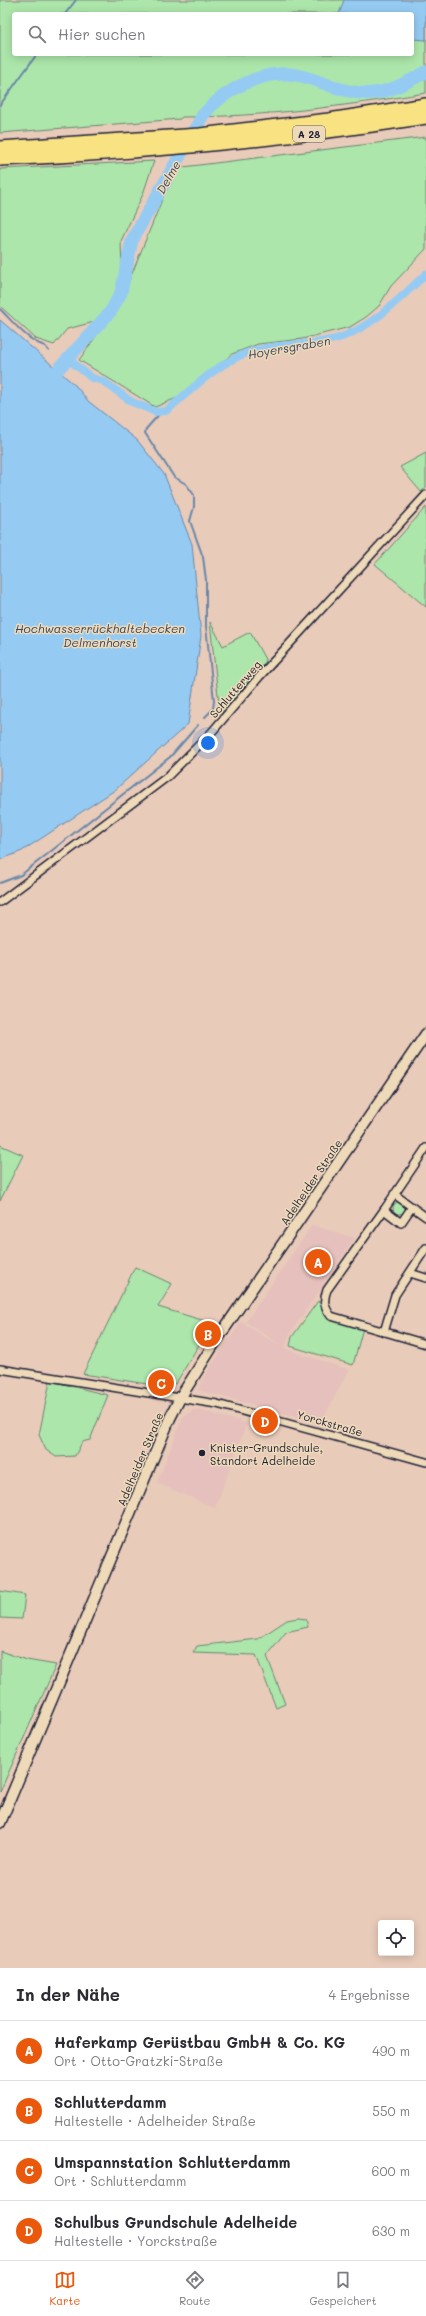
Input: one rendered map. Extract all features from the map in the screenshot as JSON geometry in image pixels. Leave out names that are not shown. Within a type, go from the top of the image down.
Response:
[{"type":"highway","name":"A 28","points":[[0,148],[200,135],[329,120],[426,105]]},
{"type":"highway","name":"A 28","points":[[0,159],[174,148],[330,131],[426,117]]},
{"type":"main road","name":"Adelheider Straße","points":[[0,1823],[90,1606],[180,1398],[212,1347],[426,1034]]},
{"type":"street","name":"Schlutterweg","points":[[0,902],[167,778],[211,734],[260,676],[426,495]]},
{"type":"street","points":[[426,1148],[327,1290],[324,1301],[331,1316],[426,1344]]},
{"type":"street","points":[[394,1194],[426,1217]]},
{"type":"street","points":[[384,1210],[401,1222],[412,1207]]},
{"type":"street","points":[[384,1332],[395,1295],[426,1248]]},
{"type":"street","points":[[410,1273],[426,1278]]},
{"type":"street","name":"Yorckstraße","points":[[0,1369],[180,1398],[254,1413],[426,1462]]},
{"type":"shaded area","points":[[312,1225],[355,1238],[289,1335],[285,1348],[246,1322]]},
{"type":"shaded area","points":[[241,1322],[283,1348],[349,1370],[321,1423],[198,1390],[205,1375]]},
{"type":"shaded area","name":"Knister-Grundschule, Standort Adelheide","points":[[194,1409],[247,1423],[215,1508],[157,1483],[183,1417]]},
{"type":"green space","points":[[0,0],[426,0],[426,93],[304,110],[213,117],[182,117],[180,119],[0,133]]},
{"type":"green space","points":[[426,137],[426,249],[391,286],[379,306],[366,317],[350,327],[302,339],[258,344],[232,354],[179,397],[155,407],[79,360],[120,303],[175,168]]},
{"type":"green space","points":[[154,161],[143,194],[121,241],[122,273],[112,301],[98,321],[67,329],[54,345],[36,339],[0,306],[0,169]]},
{"type":"green space","points":[[426,453],[426,487],[421,492],[400,467]]},
{"type":"green space","points":[[426,507],[426,607],[375,564]]},
{"type":"green space","points":[[210,622],[223,646],[250,632],[266,661],[220,714]]},
{"type":"green space","points":[[0,1145],[23,1155],[0,1201]]},
{"type":"green space","points":[[399,1202],[403,1204],[405,1208],[403,1212],[399,1214],[395,1212],[393,1208],[395,1204]]},
{"type":"green space","points":[[135,1267],[172,1284],[158,1307],[212,1323],[176,1383],[166,1387],[83,1374]]},
{"type":"green space","points":[[318,1301],[329,1317],[363,1328],[353,1365],[290,1346],[292,1337]]},
{"type":"green space","points":[[50,1381],[108,1395],[90,1440],[82,1442],[75,1456],[56,1457],[46,1450],[39,1435]]},
{"type":"green space","points":[[0,1591],[25,1595],[22,1619],[0,1618]]},
{"type":"green space","points":[[298,1618],[306,1619],[308,1627],[286,1632],[267,1656],[285,1704],[276,1708],[256,1655],[193,1653],[197,1646],[258,1639],[287,1620]]},
{"type":"green space","points":[[0,1651],[27,1660],[56,1665],[0,1792]]},
{"type":"water","points":[[344,0],[426,0],[426,40],[414,39],[414,12],[340,12]]},
{"type":"water","name":"Hochwasserrückhaltebecken Delmenhorst","points":[[0,320],[76,386],[88,401],[137,440],[164,474],[192,544],[201,636],[188,724],[115,790],[22,851],[0,860]]},
{"type":"waterway","points":[[67,12],[76,0]]},
{"type":"waterway","points":[[0,105],[36,56]]},
{"type":"waterway","name":"Delme","points":[[46,383],[111,311],[121,293],[132,240],[203,115],[212,105],[234,89],[247,82],[274,75],[288,74],[301,76],[352,92],[378,93],[394,88],[426,72]]},
{"type":"waterway","name":"Hoyersgraben","points":[[68,359],[92,378],[103,381],[132,402],[156,412],[166,411],[221,366],[247,353],[271,347],[322,342],[354,332],[387,310],[426,274]]},
{"type":"waterway","points":[[0,309],[27,336],[45,346],[49,351]]},
{"type":"waterway","points":[[162,411],[146,429],[145,433],[174,477],[186,484],[194,495],[194,507],[190,521],[203,557],[206,580],[206,626],[214,701],[213,709],[205,717]]},
{"type":"waterway","points":[[0,883],[21,875],[170,757],[198,725]]},
{"type":"place","name":"Haferkamp Gerüstbau GmbH & Co. KG","points":[[318,1262]]},
{"type":"place","name":"Schlutterdamm","points":[[208,1334]]},
{"type":"place","name":"Umspannstation Schlutterdamm","points":[[161,1383]]},
{"type":"place","name":"Schulbus Grundschule Adelheide","points":[[265,1421]]},
{"type":"place","name":"Knister-Grundschule, Standort Adelheide","points":[[202,1453]]}]
